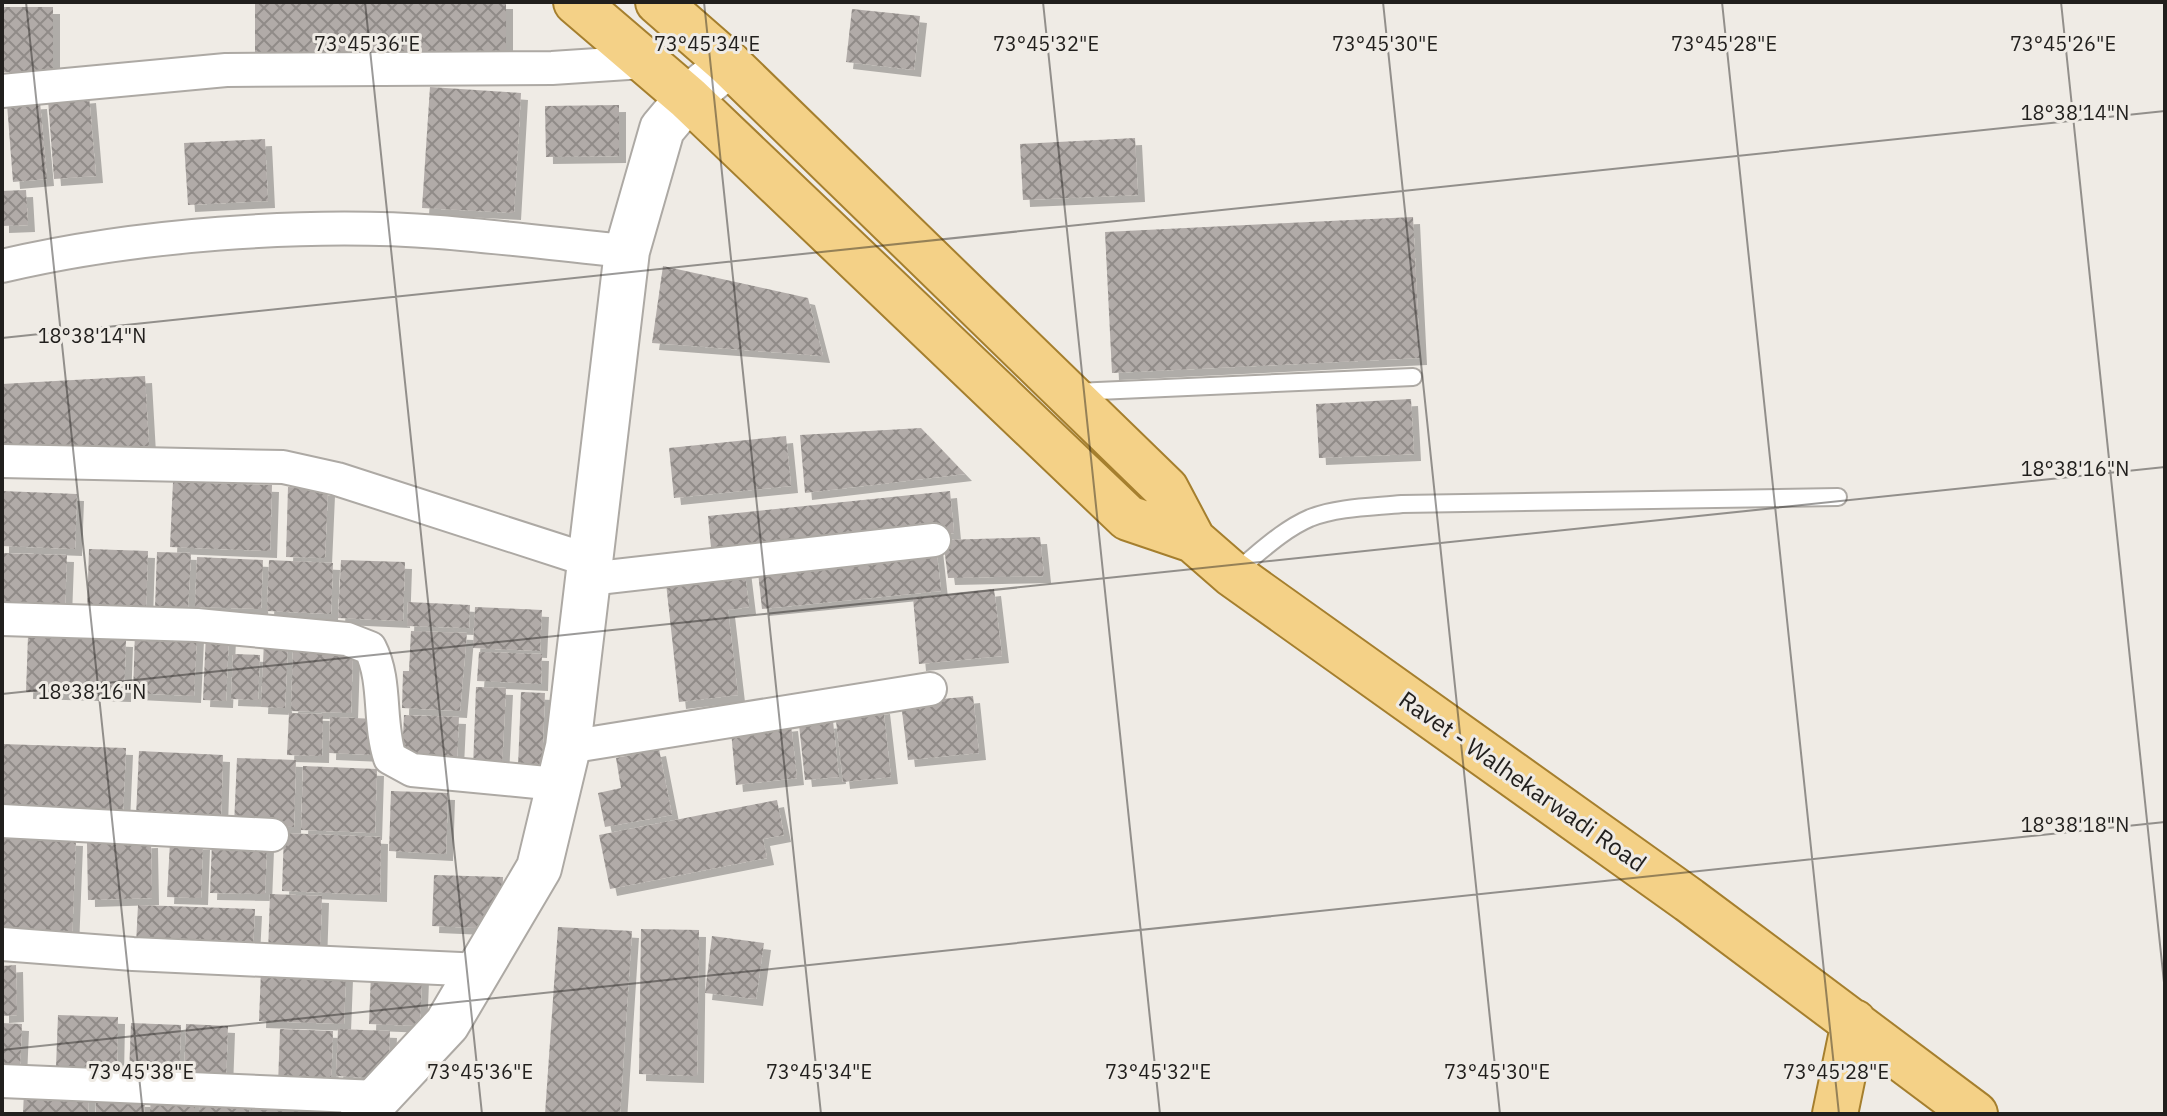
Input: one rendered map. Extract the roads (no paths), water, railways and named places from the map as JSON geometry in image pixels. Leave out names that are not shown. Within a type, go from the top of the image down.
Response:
[{"type":"main road","points":[[576,2],[688,98],[1128,518],[1193,540]]},
{"type":"main road","points":[[658,2],[729,64],[1166,489],[1193,540]]},
{"type":"main road","points":[[920,321],[958,287]]},
{"type":"main road","name":"Ravet - Walhekarwadi Road","points":[[1193,540],[1232,574],[1651,872],[1975,1114]]},
{"type":"main road","points":[[1848,1106],[1854,1022]]},
{"type":"street","points":[[2,91],[226,70],[552,68],[643,62]]},
{"type":"street","points":[[2,1081],[370,1105],[447,1024],[482,970],[539,868],[562,766],[590,570],[627,251],[662,129],[688,98],[729,64]]},
{"type":"street","points":[[2,266],[176,238],[308,230],[436,232],[627,251]]},
{"type":"street","points":[[2,461],[283,467],[337,479],[590,570],[934,540]]},
{"type":"street","points":[[2,619],[197,625],[347,639],[370,648],[378,662],[384,740],[390,758],[412,770],[562,766],[930,689]]},
{"type":"street","points":[[2,821],[272,835]]},
{"type":"street","points":[[2,944],[133,954],[482,970]]},
{"type":"lane","points":[[1066,393],[1413,377]]},
{"type":"lane","points":[[1232,574],[1310,518],[1334,512],[1402,504],[1838,497]]}]
